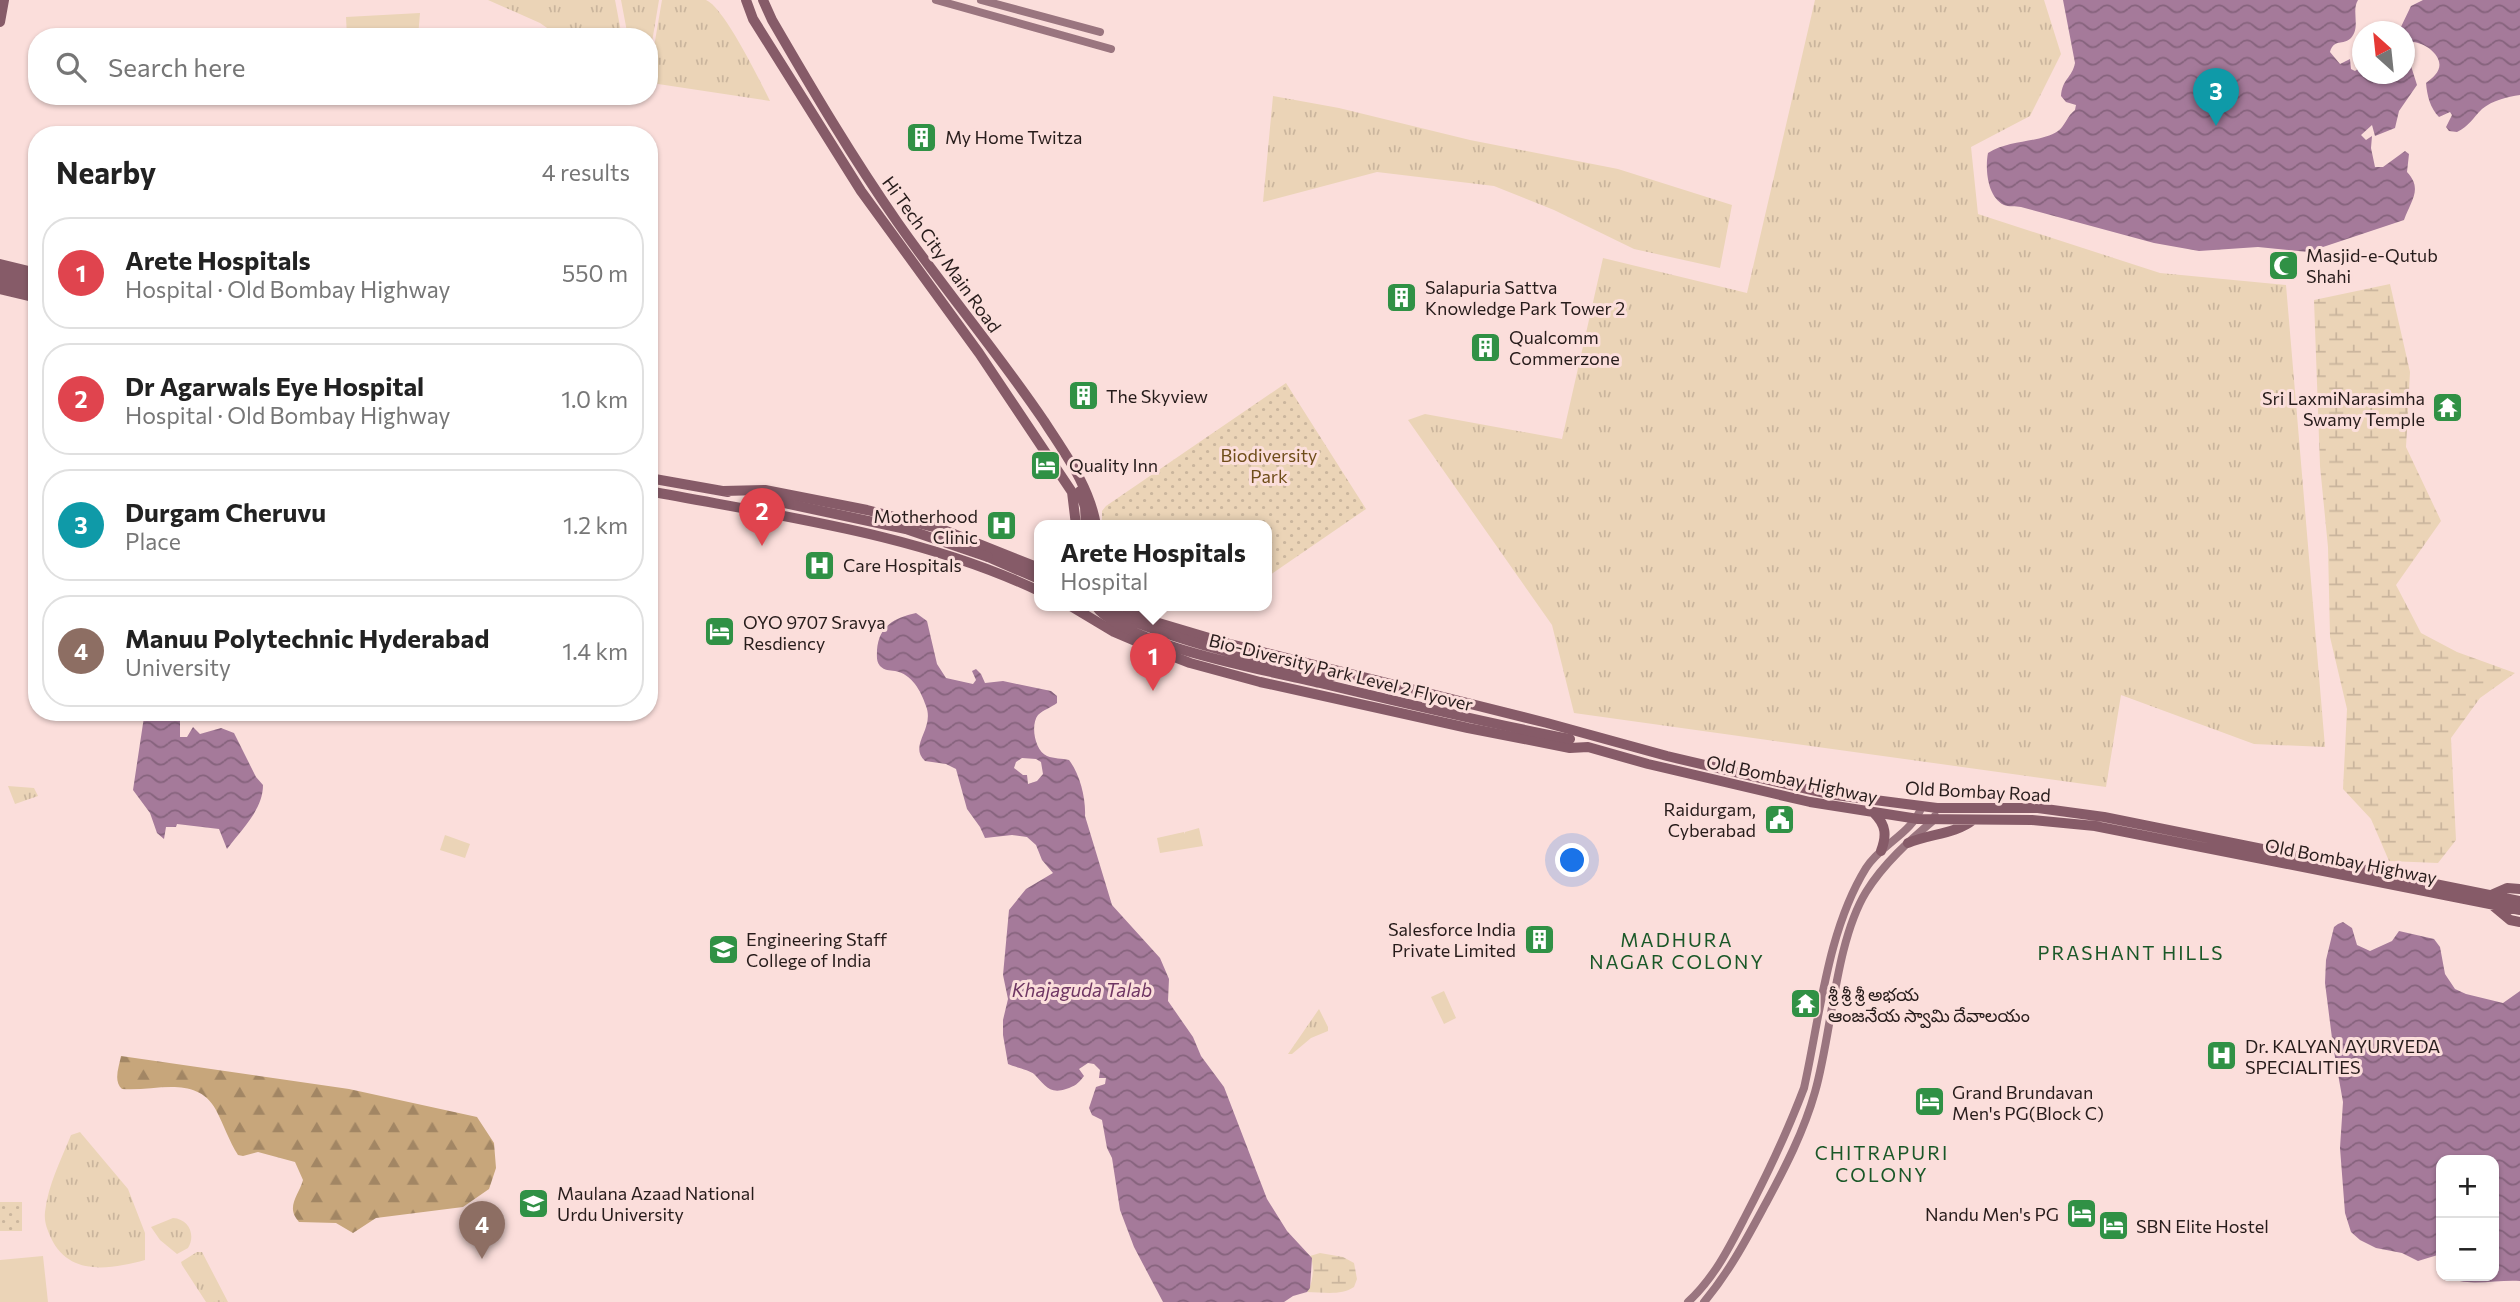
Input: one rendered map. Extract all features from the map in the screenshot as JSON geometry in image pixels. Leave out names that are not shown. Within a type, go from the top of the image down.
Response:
[{"type":"main road","points":[[0,22],[4,0]]},
{"type":"main road","name":"Hi Tech City Main Road","points":[[746,0],[754,19],[862,191],[979,353],[1072,492],[1075,520]]},
{"type":"main road","name":"Hi Tech City Main Road","points":[[763,0],[826,113],[899,224],[985,339],[1062,449],[1087,492],[1095,520]]},
{"type":"main road","points":[[936,0],[1111,49]]},
{"type":"main road","points":[[981,0],[1100,32]]},
{"type":"main road","points":[[1032,27],[1036,15]]},
{"type":"main road","points":[[816,119],[826,113]]},
{"type":"main road","points":[[0,264],[28,271]]},
{"type":"main road","points":[[0,273],[28,280]]},
{"type":"main road","points":[[0,282],[28,288]]},
{"type":"main road","points":[[0,289],[28,296]]},
{"type":"main road","points":[[951,314],[970,328],[1076,481],[1083,496],[1085,520]]},
{"type":"main road","points":[[658,480],[906,529],[988,557],[1034,577]]},
{"type":"main road","points":[[723,491],[765,490],[859,508],[942,529],[1034,566]]},
{"type":"main road","points":[[658,493],[855,532],[979,565],[1034,589]]},
{"type":"main road","points":[[979,565],[988,547]]},
{"type":"main road","name":"Old Bombay Highway","points":[[1079,611],[1100,624],[1190,663],[1259,682],[1570,748],[1588,747],[1798,800],[1915,822],[1935,819],[2032,820],[2095,826],[2491,900],[2510,920],[2520,922]]},
{"type":"main road","name":"Bio-Diversity Park Level 2 Flyover","points":[[1101,611],[1105,617],[1126,628],[1207,656],[1466,719],[1570,739],[1588,747]]},
{"type":"main road","points":[[1100,624],[1107,611]]},
{"type":"main road","points":[[1110,611],[1145,627],[1251,658],[1333,676],[1356,675]]},
{"type":"main road","name":"Old Bombay Road","points":[[1133,611],[1180,630],[1667,756],[1828,794],[1937,808],[2038,808],[2104,817],[2491,900],[2507,888],[2520,889]]},
{"type":"main road","points":[[1396,712],[1403,688]]},
{"type":"main road","points":[[1688,1302],[1724,1258],[1776,1157],[1804,1088],[1839,930],[1863,875],[1881,851],[1915,822],[1922,806]]},
{"type":"main road","points":[[1704,1302],[1724,1279],[1739,1255],[1803,1127],[1825,1054],[1839,979],[1856,913],[1875,878],[1935,819],[1937,808]]},
{"type":"main road","points":[[1874,813],[1883,822],[1885,831],[1881,851]]},
{"type":"main road","points":[[1908,843],[1923,836],[1958,829],[1973,820]]},
{"type":"main road","points":[[1915,822],[1920,832]]},
{"type":"main road","points":[[2491,900],[2517,905]]},
{"type":"green space","points":[[488,0],[615,0],[620,28],[547,28]]},
{"type":"green space","points":[[621,0],[659,0],[654,28],[626,28]]},
{"type":"green space","points":[[662,0],[706,0],[722,16],[770,101],[658,84],[657,28]]},
{"type":"green space","points":[[1815,0],[2044,0],[2061,54],[2030,116],[1971,147],[1978,214],[2160,273],[2286,285],[2325,747],[2254,744],[2121,695],[2106,787],[1574,713],[1552,625],[1408,420],[1425,414],[1562,439],[1603,258],[1747,293]]},
{"type":"green space","points":[[420,13],[419,28],[347,28],[346,17]]},
{"type":"green space","points":[[1273,96],[1339,108],[1470,140],[1618,169],[1732,205],[1720,268],[1634,249],[1554,210],[1494,186],[1377,172],[1263,202]]},
{"type":"green space","points":[[2390,284],[2410,372],[2406,447],[2441,521],[2396,585],[2421,633],[2457,652],[2515,673],[2480,698],[2451,738],[2456,840],[2438,863],[2389,861],[2371,819],[2343,789],[2347,709],[2330,637],[2328,547],[2320,466],[2314,300]]},
{"type":"green space","name":"Biodiversity Park","points":[[1286,383],[1366,509],[1272,574],[1272,520],[1102,520],[1102,511]]},
{"type":"green space","points":[[8,786],[34,788],[38,796],[15,804]]},
{"type":"green space","points":[[1199,828],[1203,846],[1160,853],[1157,838],[1184,832],[1185,834]]},
{"type":"green space","points":[[445,835],[470,844],[465,858],[440,850]]},
{"type":"green space","points":[[1444,991],[1456,1018],[1444,1024],[1431,997]]},
{"type":"green space","points":[[1319,1009],[1328,1031],[1311,1038],[1292,1054],[1288,1054]]},
{"type":"green space","points":[[121,1056],[349,1089],[477,1117],[494,1143],[496,1168],[489,1189],[463,1207],[376,1218],[353,1233],[336,1223],[299,1222],[293,1206],[303,1180],[295,1162],[258,1152],[238,1155],[216,1110],[208,1099],[198,1092],[174,1087],[122,1089],[117,1078]]},
{"type":"green space","points":[[80,1132],[128,1189],[145,1233],[145,1260],[119,1266],[92,1267],[69,1259],[59,1251],[51,1238],[45,1219],[49,1192],[71,1135]]},
{"type":"green space","points":[[0,1202],[22,1202],[22,1231],[0,1231]]},
{"type":"green space","points":[[173,1218],[183,1221],[191,1233],[188,1248],[177,1254],[160,1240],[151,1227]]},
{"type":"green space","points":[[197,1252],[202,1252],[228,1302],[206,1302],[182,1265],[181,1262]]},
{"type":"green space","points":[[1320,1253],[1343,1257],[1354,1263],[1357,1279],[1354,1287],[1337,1293],[1307,1292],[1313,1274],[1310,1256]]},
{"type":"green space","points":[[43,1256],[48,1302],[0,1302],[0,1260]]},
{"type":"water","points":[[2063,0],[2358,0],[2356,21],[2352,21],[2352,37],[2334,45],[2330,52],[2340,64],[2350,59],[2352,84],[2415,84],[2415,79],[2417,85],[2399,111],[2395,128],[2375,136],[2372,125],[2361,135],[2366,140],[2372,136],[2371,148],[2375,167],[2383,167],[2405,151],[2409,154],[2407,172],[2415,189],[2404,220],[2308,252],[2258,247],[2199,251],[2154,243],[2021,207],[2004,205],[1998,201],[1991,189],[1987,174],[1988,153],[2006,145],[2043,138],[2060,129],[2075,110],[2076,105],[2066,102],[2061,96],[2075,63]]},
{"type":"water","points":[[2423,0],[2520,0],[2520,95],[2500,99],[2486,106],[2457,132],[2449,131],[2446,127],[2452,115],[2450,112],[2439,117],[2428,97],[2426,83],[2439,69],[2438,58],[2430,49],[2415,42],[2415,21],[2404,21],[2411,6]]},
{"type":"water","name":"Khajaguda Talab","points":[[916,613],[927,621],[937,664],[946,678],[973,684],[976,680],[972,671],[976,669],[985,683],[1003,681],[1051,691],[1057,696],[1057,703],[1040,713],[1036,719],[1034,731],[1039,749],[1052,758],[1069,760],[1076,772],[1083,795],[1085,816],[1112,905],[1160,958],[1169,979],[1168,1001],[1193,1037],[1201,1056],[1224,1087],[1267,1199],[1287,1231],[1312,1258],[1310,1288],[1307,1292],[1284,1302],[1163,1302],[1134,1247],[1120,1210],[1112,1158],[1107,1148],[1102,1120],[1092,1115],[1089,1108],[1096,1087],[1105,1084],[1106,1078],[1099,1078],[1100,1070],[1094,1064],[1088,1063],[1079,1069],[1084,1076],[1078,1083],[1055,1091],[1032,1073],[1008,1064],[1003,1020],[1008,999],[1003,975],[1009,910],[1026,889],[1053,873],[1042,860],[1036,845],[1027,837],[1012,835],[985,838],[967,809],[956,769],[946,764],[925,761],[921,755],[920,743],[928,714],[926,706],[915,684],[901,673],[884,669],[877,658],[878,642],[884,629]],"holes":[[[1022,758],[1041,762],[1043,774],[1037,781],[1028,784],[1027,775],[1014,768],[1016,762]]]},
{"type":"water","points":[[143,721],[180,721],[180,737],[187,737],[193,727],[200,734],[221,728],[234,733],[256,777],[263,785],[255,811],[227,849],[219,829],[177,824],[176,827],[166,827],[164,839],[157,833],[150,813],[133,790]]},
{"type":"water","points":[[2343,922],[2352,928],[2357,945],[2370,951],[2392,941],[2399,931],[2434,939],[2440,947],[2445,974],[2455,989],[2466,994],[2503,1003],[2520,991],[2520,1281],[2462,1282],[2458,1281],[2499,1281],[2499,1155],[2436,1155],[2436,1256],[2418,1261],[2402,1253],[2376,1248],[2351,1232],[2345,1213],[2340,1148],[2343,1102],[2325,983],[2326,960],[2334,927]]},
{"type":"place","name":"Durgam Cheruvu","points":[[2216,126]]},
{"type":"place","name":"My Home Twitza","points":[[922,137]]},
{"type":"place","name":"Masjid-e-Qutub Shahi","points":[[2283,265]]},
{"type":"place","name":"Salapuria Sattva Knowledge Park Tower 2","points":[[1402,297]]},
{"type":"place","name":"Qualcomm Commerzone","points":[[1486,347]]},
{"type":"place","name":"The Skyview","points":[[1083,396]]},
{"type":"place","name":"Sri LaxmiNarasimha Swamy Temple","points":[[2448,408]]},
{"type":"place","name":"Quality Inn","points":[[1046,465]]},
{"type":"place","name":"Motherhood Clinic","points":[[1001,526]]},
{"type":"place","name":"Dr Agarwals Eye Hospital","points":[[762,546]]},
{"type":"place","name":"Care Hospitals","points":[[820,565]]},
{"type":"place","name":"OYO 9707 Sravya Resdiency","points":[[720,632]]},
{"type":"place","name":"Arete Hospitals","points":[[1153,691]]},
{"type":"place","name":"Raidurgam, Cyberabad","points":[[1779,819]]},
{"type":"place","name":"Salesforce India Private Limited","points":[[1539,939]]},
{"type":"place","name":"Engineering Staff College of India","points":[[723,949]]},
{"type":"place","name":"శ్రీ శ్రీ శ్రీ అభయ ఆంజనేయ స్వామి దేవాలయం","points":[[1805,1004]]},
{"type":"place","name":"Dr. KALYAN AYURVEDA SPECIALITIES","points":[[2222,1056]]},
{"type":"place","name":"Grand Brundavan Men's PG(Block C)","points":[[1929,1102]]},
{"type":"place","name":"Maulana Azaad National Urdu University","points":[[534,1203]]},
{"type":"place","name":"Nandu Men's PG","points":[[2082,1214]]},
{"type":"place","name":"SBN Elite Hostel","points":[[2113,1226]]},
{"type":"place","name":"Manuu Polytechnic Hyderabad","points":[[482,1259]]},
{"type":"district","name":"MADHURA NAGAR COLONY","points":[[1677,950]]},
{"type":"district","name":"PRASHANT HILLS","points":[[2131,952]]},
{"type":"district","name":"CHITRAPURI COLONY","points":[[1882,1163]]}]
